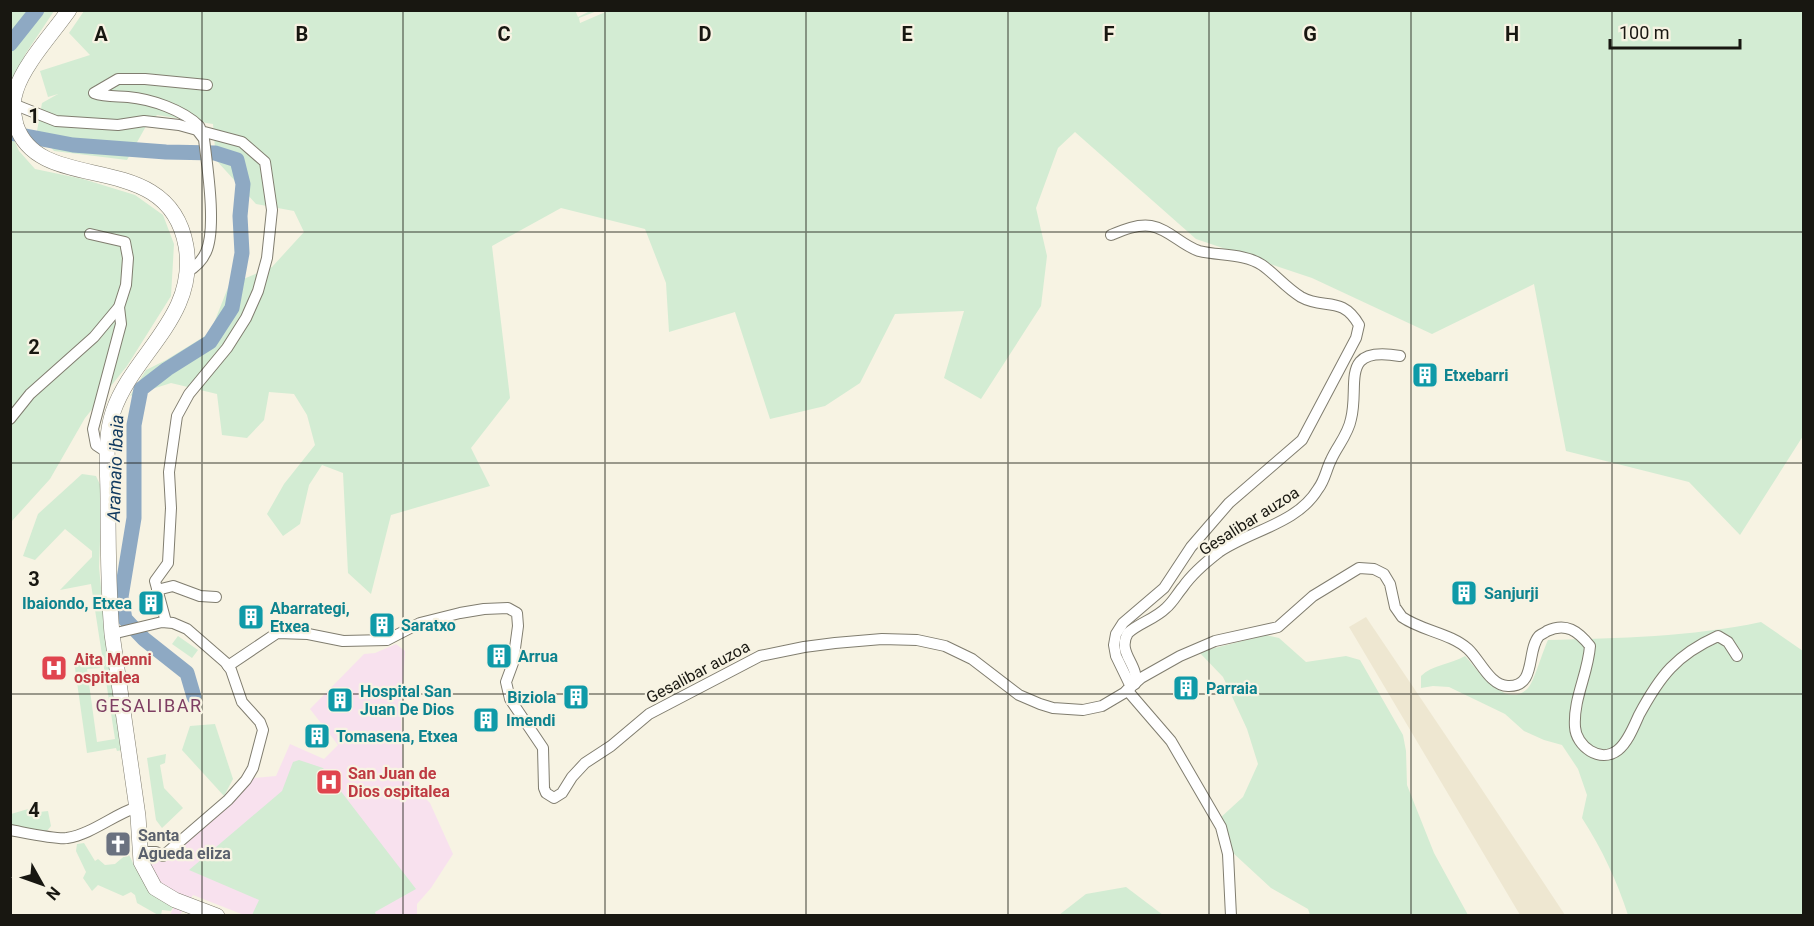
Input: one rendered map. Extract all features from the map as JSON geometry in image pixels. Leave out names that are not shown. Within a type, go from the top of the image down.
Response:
[{"type":"main road","points":[[69,10],[26,70],[16,88],[13,104],[17,128],[31,149],[39,156],[60,165],[133,183],[159,198],[176,219],[186,246],[187,272],[184,289],[168,325],[119,398],[110,424],[108,453],[109,604],[118,633],[140,852],[145,873],[155,888],[175,900],[217,915]]},
{"type":"street","points":[[197,130],[200,128],[196,122],[170,109],[132,97],[101,96],[94,93],[118,79],[145,79],[207,85]]},
{"type":"street","points":[[13,104],[56,121],[118,125],[144,120],[179,125],[242,142],[265,162],[272,210],[267,258],[258,291],[246,318],[227,348],[189,394],[177,416],[169,472],[171,508],[168,563],[156,586],[166,622]]},
{"type":"street","points":[[187,272],[196,267],[207,250],[211,224],[204,139],[197,130]]},
{"type":"street","points":[[1111,235],[1137,226],[1150,226],[1164,230],[1181,243],[1199,250],[1238,257],[1260,264],[1302,298],[1331,303],[1343,308],[1354,316],[1359,325],[1356,338],[1302,440],[1228,503],[1191,547],[1164,588],[1123,623],[1116,634],[1114,645],[1116,656],[1131,687],[1171,741],[1221,826],[1228,854],[1231,915]]},
{"type":"street","points":[[10,419],[30,394],[94,337],[119,307],[126,285],[128,258],[126,245],[122,241],[90,234]]},
{"type":"street","points":[[108,453],[96,445],[93,429],[121,324],[119,307]]},
{"type":"street","name":"Gesalibar auzoa","points":[[228,666],[277,633],[308,634],[343,640],[387,639],[420,622],[484,609],[508,608],[516,613],[518,626],[513,663],[506,682],[510,699],[543,748],[544,788],[546,793],[554,798],[562,793],[585,763],[650,714],[760,656],[804,646],[882,639],[917,639],[945,646],[972,659],[1019,694],[1053,708],[1083,710],[1102,706],[1131,687],[1135,674],[1124,649],[1124,640],[1128,633],[1166,609],[1183,586],[1220,552],[1269,528],[1306,505],[1324,481],[1332,458],[1349,426],[1353,409],[1352,389],[1355,370],[1370,356],[1388,354],[1400,356]]},
{"type":"street","points":[[1131,687],[1141,678],[1180,656],[1215,641],[1278,627],[1313,596],[1359,568],[1374,569],[1383,574],[1390,584],[1395,607],[1402,617],[1467,648],[1495,681],[1507,687],[1518,685],[1524,680],[1530,669],[1532,652],[1539,635],[1555,627],[1569,627],[1581,635],[1590,646],[1589,663],[1575,705],[1575,728],[1579,742],[1586,749],[1598,754],[1611,754],[1618,750],[1628,738],[1655,685],[1667,670],[1698,645],[1718,636],[1728,642],[1737,656]]},
{"type":"street","points":[[156,586],[173,586],[200,596],[216,597]]},
{"type":"street","points":[[118,633],[166,622],[187,629],[228,666],[242,702],[260,722],[263,730],[253,768],[228,800],[163,856],[156,852],[140,852]]},
{"type":"street","points":[[10,830],[65,839],[83,834],[121,812],[137,807]]},
{"type":"shaded area","points":[[1366,617],[1565,915],[1520,915],[1349,627]]},
{"type":"shaded area","name":"San Juan de Dios ospitalea","points":[[396,644],[405,651],[401,707],[403,776],[430,803],[453,854],[431,888],[417,904],[417,915],[244,915],[193,895],[180,915],[170,915],[174,907],[145,862],[155,853],[162,860],[253,778],[276,776],[290,744],[324,759],[338,745],[310,709],[364,654],[375,653]]},
{"type":"green space","points":[[575,10],[578,17],[590,11],[597,11],[579,18],[580,23],[610,10],[1803,11],[1803,436],[1740,535],[1689,482],[1566,451],[1534,284],[1432,334],[1312,278],[1196,239],[1075,132],[1058,148],[1036,208],[1047,256],[1041,306],[981,399],[944,378],[964,311],[895,314],[860,383],[825,406],[770,419],[735,312],[669,332],[666,283],[645,229],[561,208],[492,246],[510,398],[471,448],[490,486],[391,515],[371,594],[348,573],[343,473],[322,465],[309,485],[300,524],[283,536],[267,514],[284,484],[315,445],[307,415],[294,394],[269,392],[264,420],[247,438],[222,435],[217,394],[171,383],[130,396],[146,370],[210,333],[229,285],[272,267],[304,232],[294,211],[256,204],[216,160],[213,124],[157,115],[145,128],[127,160],[54,151],[37,131],[42,103],[58,94],[48,97],[40,71],[90,55],[69,33],[84,11]]},
{"type":"green space","points":[[10,11],[54,11],[26,53],[11,83]]},
{"type":"green space","points":[[10,131],[19,151],[35,169],[83,179],[135,195],[163,215],[174,244],[171,296],[127,366],[85,418],[50,479],[11,522]]},
{"type":"green space","points":[[82,474],[96,476],[102,489],[99,567],[107,649],[122,750],[117,751],[116,748],[87,753],[74,661],[98,658],[100,668],[87,669],[97,742],[115,739],[91,584],[60,590],[92,557],[92,551],[65,529],[35,560],[23,556],[38,514]]},
{"type":"green space","points":[[1761,622],[1803,651],[1803,915],[1628,915],[1608,865],[1582,818],[1587,795],[1578,769],[1562,745],[1524,731],[1505,714],[1449,687],[1421,688],[1421,676],[1425,672],[1465,656],[1493,686],[1511,695],[1520,694],[1530,685],[1548,640],[1682,634]]},
{"type":"green space","points":[[1266,635],[1279,638],[1306,662],[1346,656],[1360,660],[1403,735],[1407,785],[1434,853],[1468,915],[1310,915],[1308,909],[1271,888],[1232,852],[1219,819],[1243,797],[1258,764],[1247,729],[1223,677],[1199,652]]},
{"type":"green space","points":[[178,636],[198,650],[192,658],[172,644]]},
{"type":"green space","points":[[215,724],[233,779],[224,796],[182,750],[190,726]]},
{"type":"green space","points":[[166,754],[165,763],[160,765],[164,788],[183,808],[162,828],[156,820],[147,758]]},
{"type":"green space","points":[[299,760],[323,768],[416,889],[375,912],[376,915],[252,915],[259,900],[189,870],[282,791],[293,762]]},
{"type":"green space","points":[[28,809],[30,813],[48,811],[51,826],[46,832],[11,825],[11,814]]},
{"type":"green space","points":[[84,843],[95,861],[98,859],[105,865],[115,864],[128,853],[145,884],[157,896],[174,905],[171,911],[162,910],[161,915],[158,915],[137,903],[135,895],[131,892],[123,896],[98,885],[92,891],[83,878],[86,872],[76,851],[77,844]]},
{"type":"green space","points":[[1126,887],[1163,915],[1059,915],[1086,894]]},
{"type":"waterway","name":"Aramaio ibaia","points":[[10,44],[37,10]]},
{"type":"waterway","name":"Aramaio ibaia","points":[[10,133],[73,145],[215,153],[237,160],[243,184],[240,216],[242,253],[232,308],[210,342],[167,369],[141,389],[134,425],[134,518],[121,597],[125,619],[144,639],[187,673],[194,697]]},
{"type":"place","name":"Etxebarri","points":[[1425,375]]},
{"type":"place","name":"Sanjurji","points":[[1464,593]]},
{"type":"place","name":"Ibaiondo, Etxea","points":[[151,603]]},
{"type":"place","name":"Abarrategi, Etxea","points":[[251,617]]},
{"type":"place","name":"Saratxo","points":[[382,625]]},
{"type":"place","name":"Arrua","points":[[499,656]]},
{"type":"place","name":"Aita Menni ospitalea","points":[[54,668]]},
{"type":"place","name":"Parraia","points":[[1186,688]]},
{"type":"place","name":"Biziola","points":[[576,697]]},
{"type":"place","name":"Hospital San Juan De Dios","points":[[340,700]]},
{"type":"place","name":"Imendi","points":[[486,720]]},
{"type":"place","name":"Tomasena, Etxea","points":[[317,736]]},
{"type":"place","name":"San Juan de Dios ospitalea","points":[[329,782]]},
{"type":"place","name":"Santa Agueda eliza","points":[[118,844]]},
{"type":"district","name":"GESALIBAR","points":[[149,705]]}]
